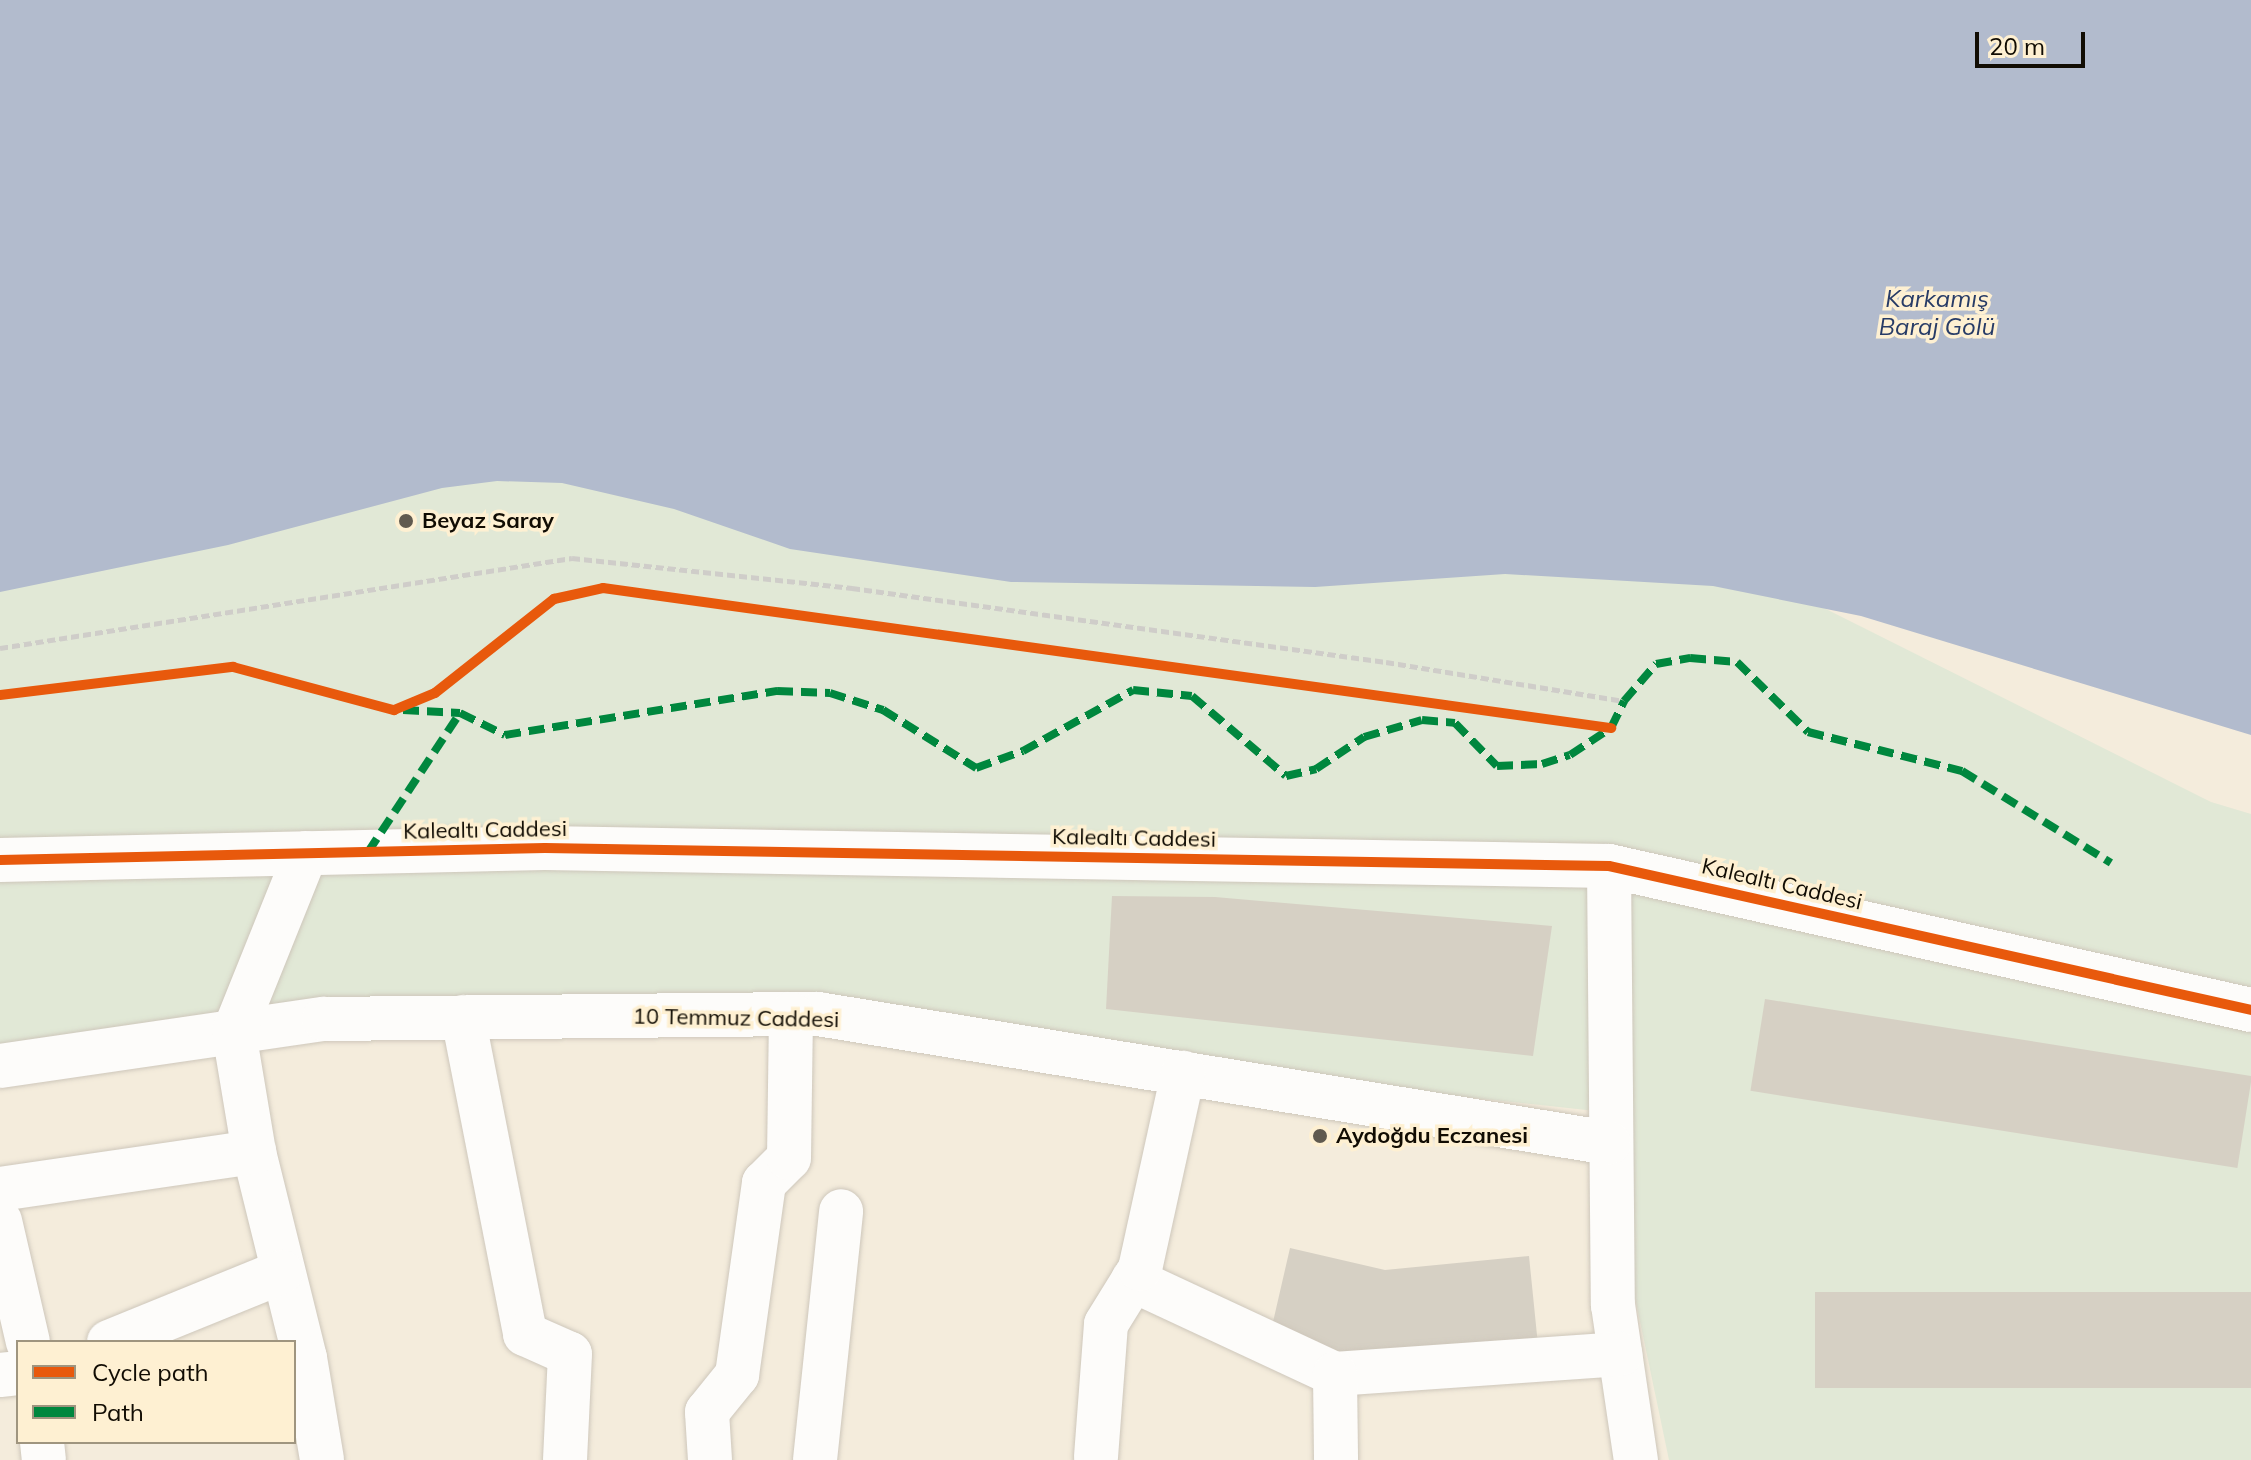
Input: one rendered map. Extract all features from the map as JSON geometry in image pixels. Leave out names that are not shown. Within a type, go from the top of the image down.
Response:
[{"type":"street","name":"Kalealtı Caddesi","points":[[0,860],[545,848],[1609,866],[2251,1010]]},
{"type":"street","points":[[306,853],[234,1032],[254,1152],[281,1272],[305,1358],[322,1460]]},
{"type":"street","points":[[1609,866],[1609,1143],[1613,1305],[1636,1460]]},
{"type":"street","points":[[710,1460],[707,1412],[737,1375],[764,1183],[789,1158],[791,1014]]},
{"type":"street","name":"10 Temmuz Caddesi","points":[[0,1066],[324,1019],[818,1014],[1609,1143]]},
{"type":"street","points":[[463,1017],[525,1334],[570,1354],[565,1460]]},
{"type":"street","points":[[1096,1457],[1106,1324],[1133,1280],[1183,1073]]},
{"type":"street","points":[[0,1189],[254,1152]]},
{"type":"street","points":[[815,1460],[841,1211]]},
{"type":"street","points":[[0,1221],[28,1340]]},
{"type":"street","points":[[114,1340],[281,1272]]},
{"type":"street","points":[[1133,1280],[1335,1374],[1620,1354]]},
{"type":"street","points":[[1335,1374],[1336,1460]]},
{"type":"path","points":[[0,648],[572,558],[852,588],[1386,662],[1624,701]]},
{"type":"green space","points":[[605,259],[1664,528],[2211,802],[2251,814],[2251,1460],[1669,1460],[1596,1111],[584,1003],[0,1065],[0,528]]},
{"type":"water","name":"Karkamış Baraj Gölü","points":[[0,0],[2251,0],[2251,735],[1861,616],[1713,586],[1505,574],[1315,587],[1011,582],[790,549],[674,509],[562,483],[497,481],[442,488],[228,545],[0,592]]},
{"type":"building","points":[[1112,896],[1215,897],[1552,926],[1533,1056],[1106,1009]]},
{"type":"building","points":[[1765,999],[2251,1076],[2237,1168],[1750,1091]]},
{"type":"building","points":[[1290,1248],[1385,1270],[1529,1256],[1538,1345],[1380,1361],[1270,1335]]},
{"type":"building","points":[[1815,1292],[2251,1292],[2251,1388],[1815,1388]]},
{"type":"marked path","points":[[403,710],[460,713],[505,735],[777,691],[830,693],[883,710],[976,768],[1023,751],[1133,690],[1192,696],[1286,776],[1316,769],[1364,737],[1422,720],[1455,723],[1497,766],[1542,764],[1570,755],[1611,728],[1624,701],[1656,664],[1690,658],[1737,662],[1808,732],[1962,771],[2111,863]]},
{"type":"marked path","points":[[368,852],[460,713]]},
{"type":"cycle path","points":[[0,695],[233,667],[394,710],[435,693],[554,599],[603,588],[1611,728]]},
{"type":"cycle path","points":[[0,860],[545,848],[1609,866],[2251,1010]]},
{"type":"place","name":"Beyaz Saray","points":[[406,521]]},
{"type":"place","name":"Aydoğdu Eczanesi","points":[[1320,1136]]}]
